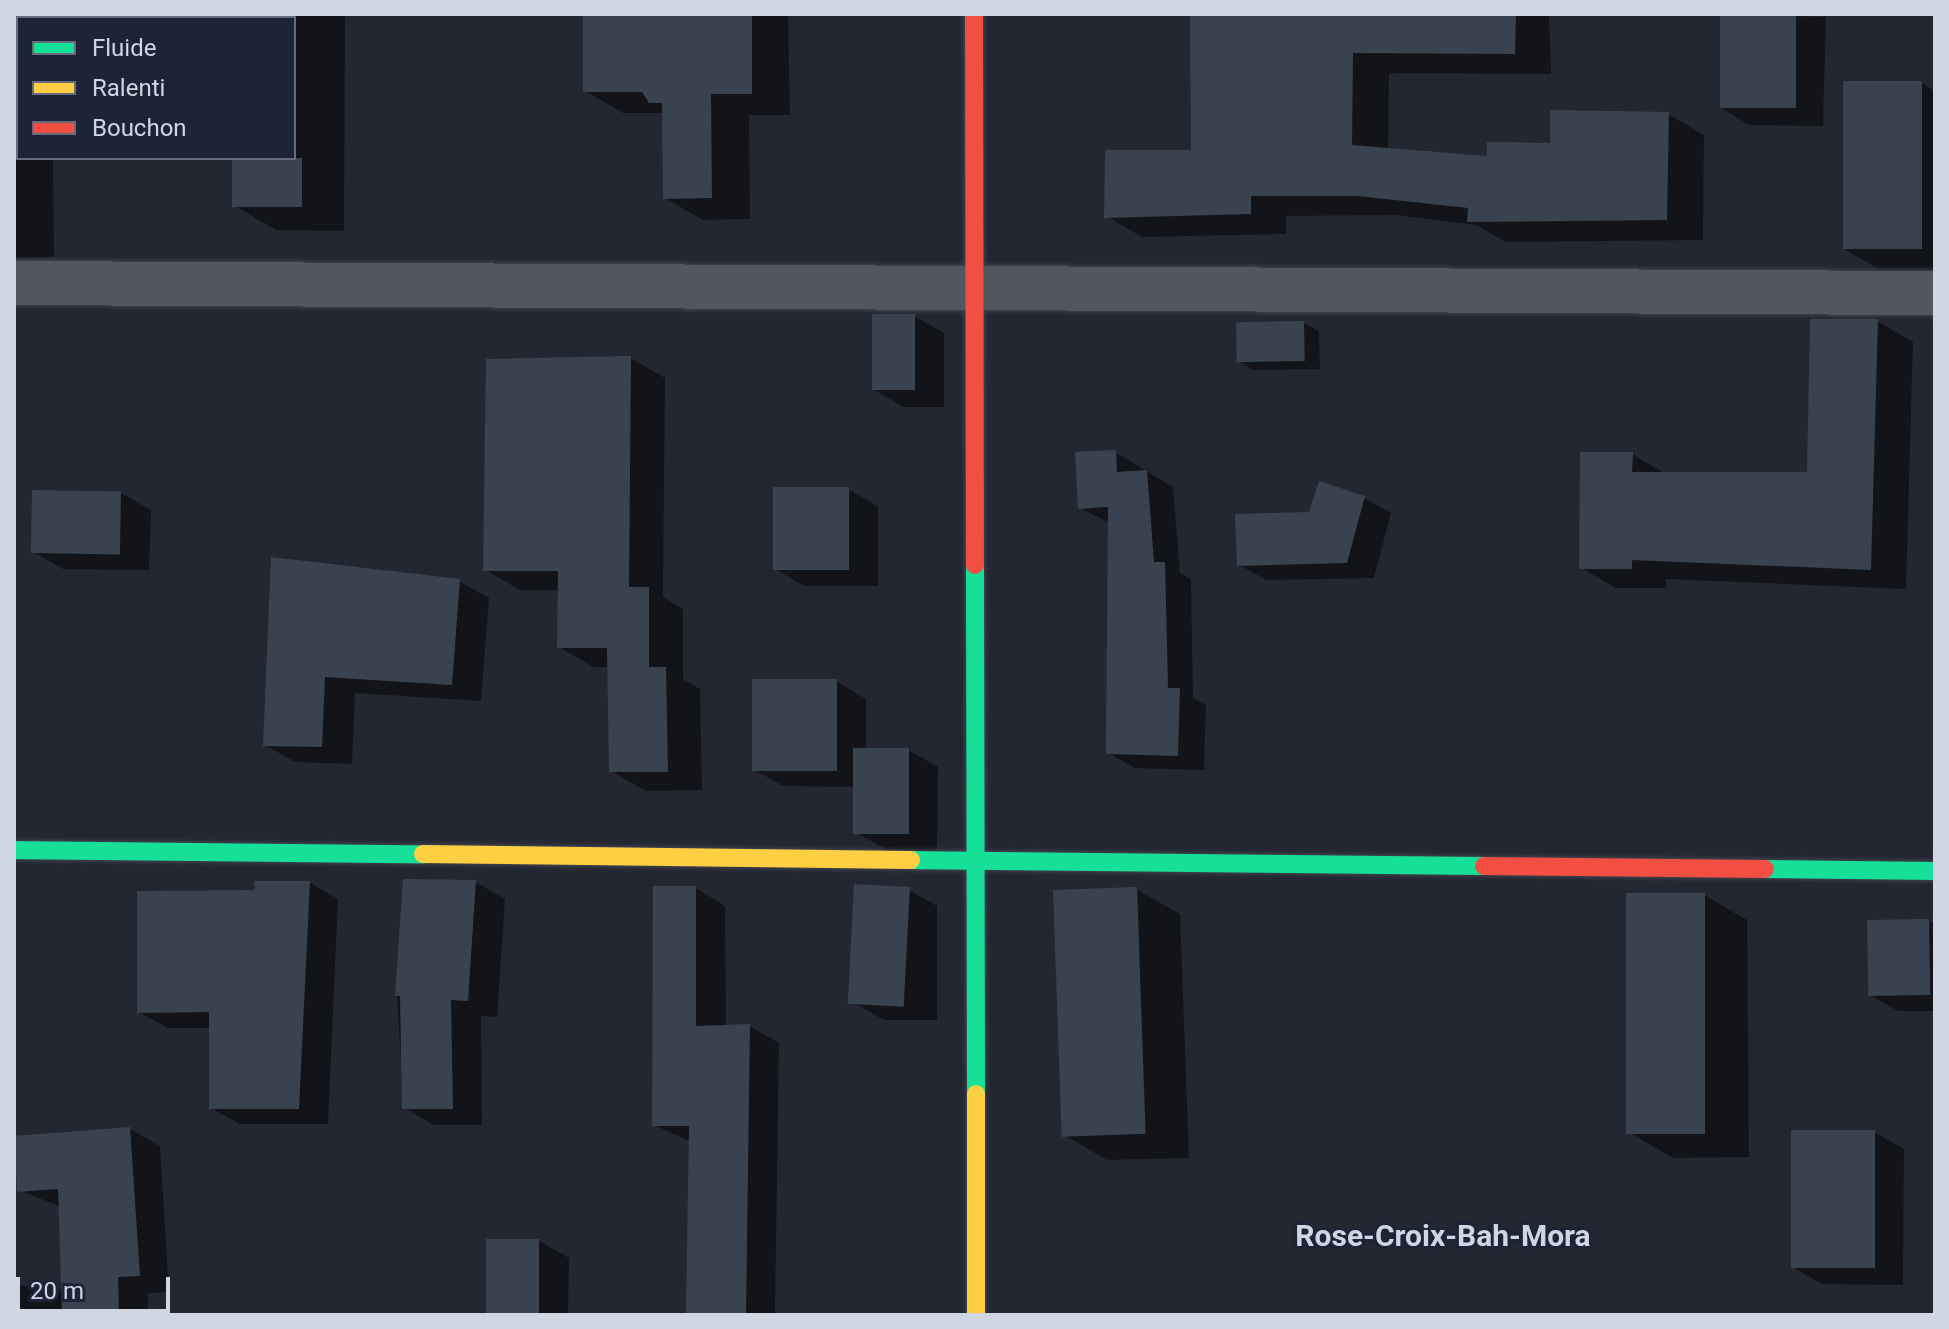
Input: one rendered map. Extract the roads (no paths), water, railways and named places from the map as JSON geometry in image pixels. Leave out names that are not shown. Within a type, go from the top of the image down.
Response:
[{"type":"street","points":[[974,14],[976,1315]]},
{"type":"street","points":[[14,283],[974,291],[1935,293]]},
{"type":"street","points":[[14,850],[975,855],[1935,871]]},
{"type":"district","name":"Rose-Croix-Bah-Mora","points":[[1443,1236]]}]
